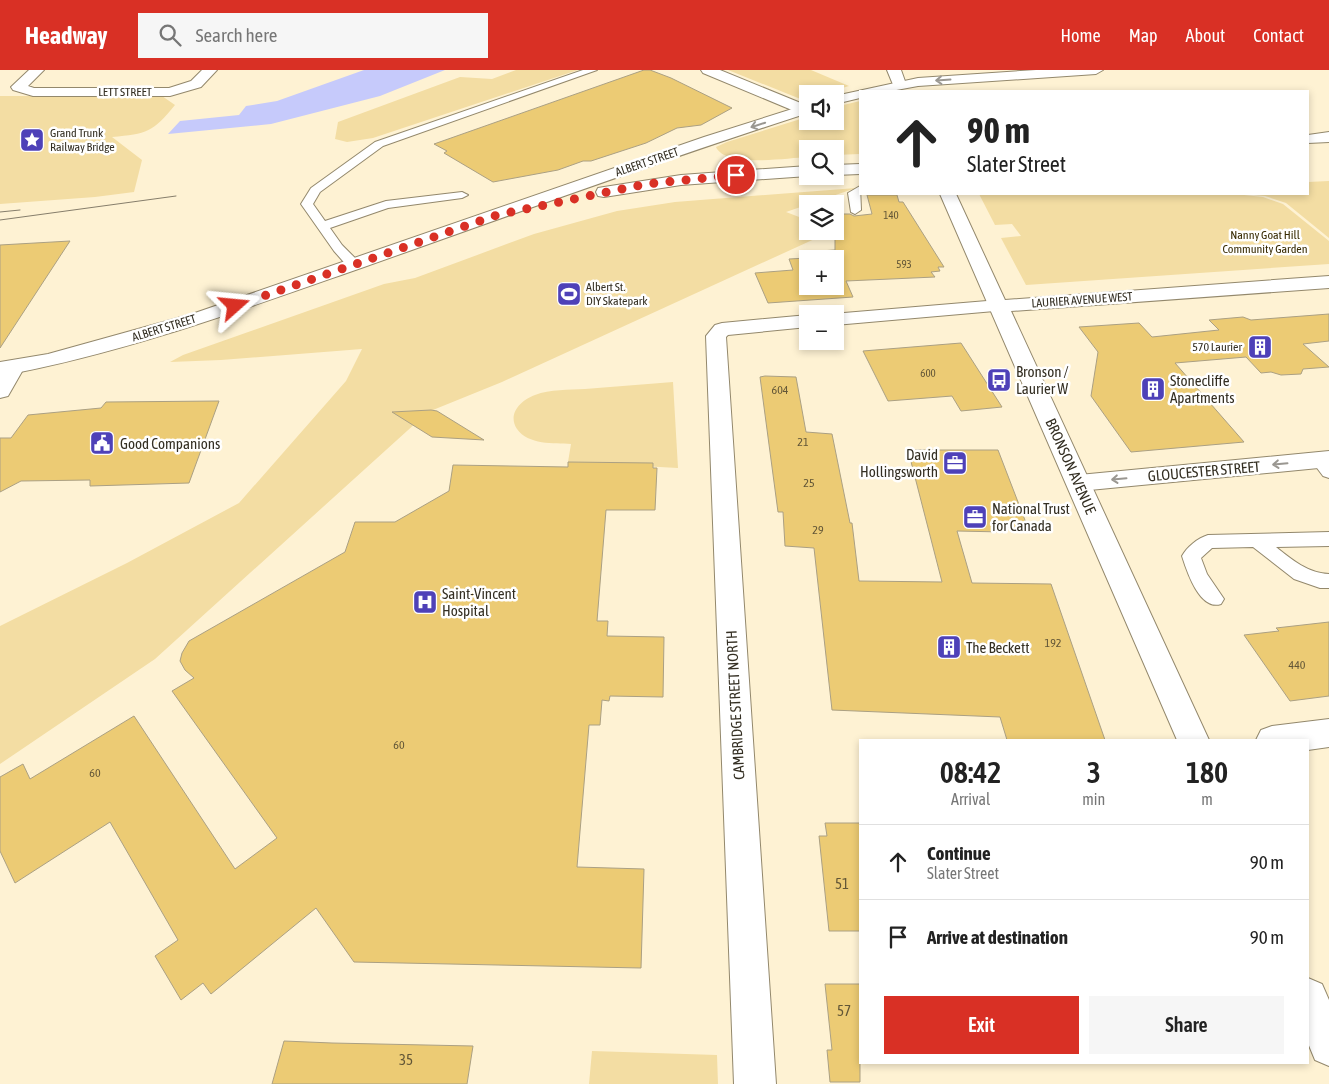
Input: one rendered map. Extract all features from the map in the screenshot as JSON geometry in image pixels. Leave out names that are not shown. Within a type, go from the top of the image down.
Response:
[{"type":"main road","name":"LETT STREET","points":[[37,70],[18,87],[33,92],[170,92],[196,84],[210,70]]},
{"type":"main road","points":[[708,70],[799,106]]},
{"type":"main road","points":[[894,70],[900,88]]},
{"type":"main road","points":[[880,90],[1096,70]]},
{"type":"main road","points":[[844,98],[859,94]]},
{"type":"main road","name":"ALBERT STREET","points":[[6,368],[50,360],[144,335],[497,215],[709,140],[799,111]]},
{"type":"main road","points":[[1309,139],[1329,137]]},
{"type":"main road","points":[[709,140],[704,148],[706,160],[754,174]]},
{"type":"main road","points":[[844,170],[859,169]]},
{"type":"main road","points":[[497,215],[646,184],[754,174],[799,172]]},
{"type":"main road","name":"BRONSON AVENUE","points":[[948,195],[1193,739]]},
{"type":"main road","name":"LAURIER AVENUE WEST","points":[[844,317],[1329,282]]},
{"type":"main road","name":"CAMBRIDGE STREET NORTH","points":[[755,1084],[716,336],[722,328],[799,322]]},
{"type":"main road","points":[[0,391],[6,368]]},
{"type":"main road","name":"GLOUCESTER STREET","points":[[1078,483],[1326,464]]},
{"type":"main road","points":[[1280,739],[1329,733]]},
{"type":"main road","points":[[1309,1000],[1329,1046]]},
{"type":"lane","points":[[354,264],[338,248],[307,204],[315,190],[379,144],[592,70]]},
{"type":"lane","points":[[855,210],[854,193],[859,190]]},
{"type":"lane","points":[[323,226],[386,205],[462,195]]},
{"type":"lane","points":[[1214,599],[1198,576],[1191,556],[1208,542],[1329,539]]},
{"type":"lane","points":[[1257,541],[1282,562],[1319,582],[1329,581]]},
{"type":"green space","points":[[516,70],[578,70],[373,138],[347,142],[335,139],[338,122],[460,77],[492,79]]},
{"type":"green space","points":[[728,70],[811,70],[849,86],[844,87],[844,85],[799,85],[799,98]]},
{"type":"green space","points":[[0,96],[162,96],[175,105],[161,121],[148,130],[134,135],[112,137],[142,160],[134,192],[95,197],[0,204]]},
{"type":"green space","points":[[859,101],[859,154],[844,155],[844,140],[799,140],[799,158],[744,160],[722,154],[716,147],[799,120],[799,130],[844,130],[844,105]]},
{"type":"green space","points":[[1329,181],[1329,238],[1286,203],[1265,196],[1254,195],[1309,195],[1309,182]]},
{"type":"green space","points":[[856,188],[836,195],[799,195],[799,208],[786,212],[799,217],[799,240],[812,240],[502,382],[428,412],[155,659],[0,764],[0,626],[127,563],[239,503],[346,381],[362,349],[170,362],[183,355],[384,284],[415,278],[534,234],[617,211],[675,202]]},
{"type":"green space","name":"Nanny Goat Hill Community Garden","points":[[980,195],[1244,195],[1263,197],[1283,204],[1329,241],[1329,264],[1026,285],[1001,238],[1021,236],[1012,224],[995,225]]},
{"type":"green space","points":[[673,382],[678,468],[568,462],[571,444],[534,441],[522,434],[514,423],[517,408],[525,400],[541,393]]},
{"type":"green space","points":[[592,1051],[717,1055],[718,1084],[589,1084]]},
{"type":"water","points":[[364,70],[445,70],[380,96],[271,124],[168,134],[180,121],[239,115],[246,106],[277,101]]},
{"type":"building","points":[[644,70],[650,70],[671,78],[732,108],[701,125],[677,128],[646,143],[591,161],[583,161],[558,170],[493,182],[444,153],[447,151],[434,144]]},
{"type":"building","points":[[867,195],[897,195],[899,202],[903,202],[944,267],[938,267],[940,271],[931,272],[935,277],[846,281],[853,297],[768,303],[755,273],[793,270],[789,259],[799,258],[799,295],[844,295],[844,250],[835,250],[835,240],[844,240],[844,214],[854,216],[872,214]]},
{"type":"building","points":[[70,241],[0,348],[0,245]]},
{"type":"building","points":[[1329,314],[1329,341],[1303,344],[1329,367],[1303,369],[1301,374],[1281,375],[1271,372],[1261,373],[1246,357],[1175,363],[1244,442],[1131,452],[1091,396],[1098,352],[1079,327],[1139,323],[1152,337],[1219,330],[1209,320],[1243,317],[1251,320]]},
{"type":"building","points":[[961,343],[1002,407],[961,411],[952,396],[888,401],[863,351]]},
{"type":"building","points":[[760,377],[796,377],[806,432],[832,434],[850,523],[852,523],[859,581],[942,582],[908,450],[998,450],[1028,528],[1002,527],[1003,532],[957,531],[972,583],[1051,584],[1105,739],[1007,739],[1000,717],[832,710],[814,548],[785,546],[783,512],[778,512]]},
{"type":"building","name":"Good Companions","points":[[219,401],[189,483],[90,486],[90,480],[21,481],[0,492],[0,438],[11,438],[28,415],[101,408],[106,402]]},
{"type":"building","points":[[437,411],[484,440],[432,437],[392,412]]},
{"type":"building","points":[[568,462],[653,463],[653,468],[657,468],[655,510],[606,510],[597,621],[608,621],[607,636],[664,637],[663,697],[610,696],[609,701],[602,700],[600,725],[589,725],[577,867],[644,869],[641,968],[354,962],[316,908],[211,994],[203,983],[181,1000],[155,956],[178,940],[110,822],[15,883],[0,851],[0,777],[23,764],[30,779],[134,716],[235,869],[277,838],[172,691],[194,678],[185,670],[180,661],[189,641],[345,552],[355,522],[395,522],[449,491],[453,465],[568,467]]},
{"type":"building","points":[[1329,622],[1329,696],[1290,701],[1244,635],[1279,631],[1276,628]]},
{"type":"building","points":[[825,823],[859,823],[859,931],[829,931],[819,836],[827,836]]},
{"type":"building","points":[[825,984],[859,984],[860,1082],[830,1082],[827,1050],[832,1050]]},
{"type":"building","points":[[284,1041],[473,1046],[467,1084],[272,1084]]},
{"type":"tram line","points":[[0,220],[176,196]]},
{"type":"tram line","points":[[0,212],[20,210]]},
{"type":"place","name":"Grand Trunk Railway Bridge","points":[[32,140]]},
{"type":"place","name":"Albert St. DIY Skatepark","points":[[569,294]]},
{"type":"place","name":"570 Laurier","points":[[1260,347]]},
{"type":"place","name":"Bronson / Laurier W","points":[[999,380]]},
{"type":"place","name":"Stonecliffe Apartments","points":[[1153,389]]},
{"type":"place","name":"Good Companions","points":[[102,443]]},
{"type":"place","name":"David Hollingsworth","points":[[955,463]]},
{"type":"place","name":"National Trust for Canada","points":[[975,517]]},
{"type":"place","name":"Saint-Vincent Hospital","points":[[425,602]]},
{"type":"place","name":"The Beckett","points":[[949,647]]},
{"type":"route","points":[[235,306],[497,215],[646,184],[736,175]]}]
